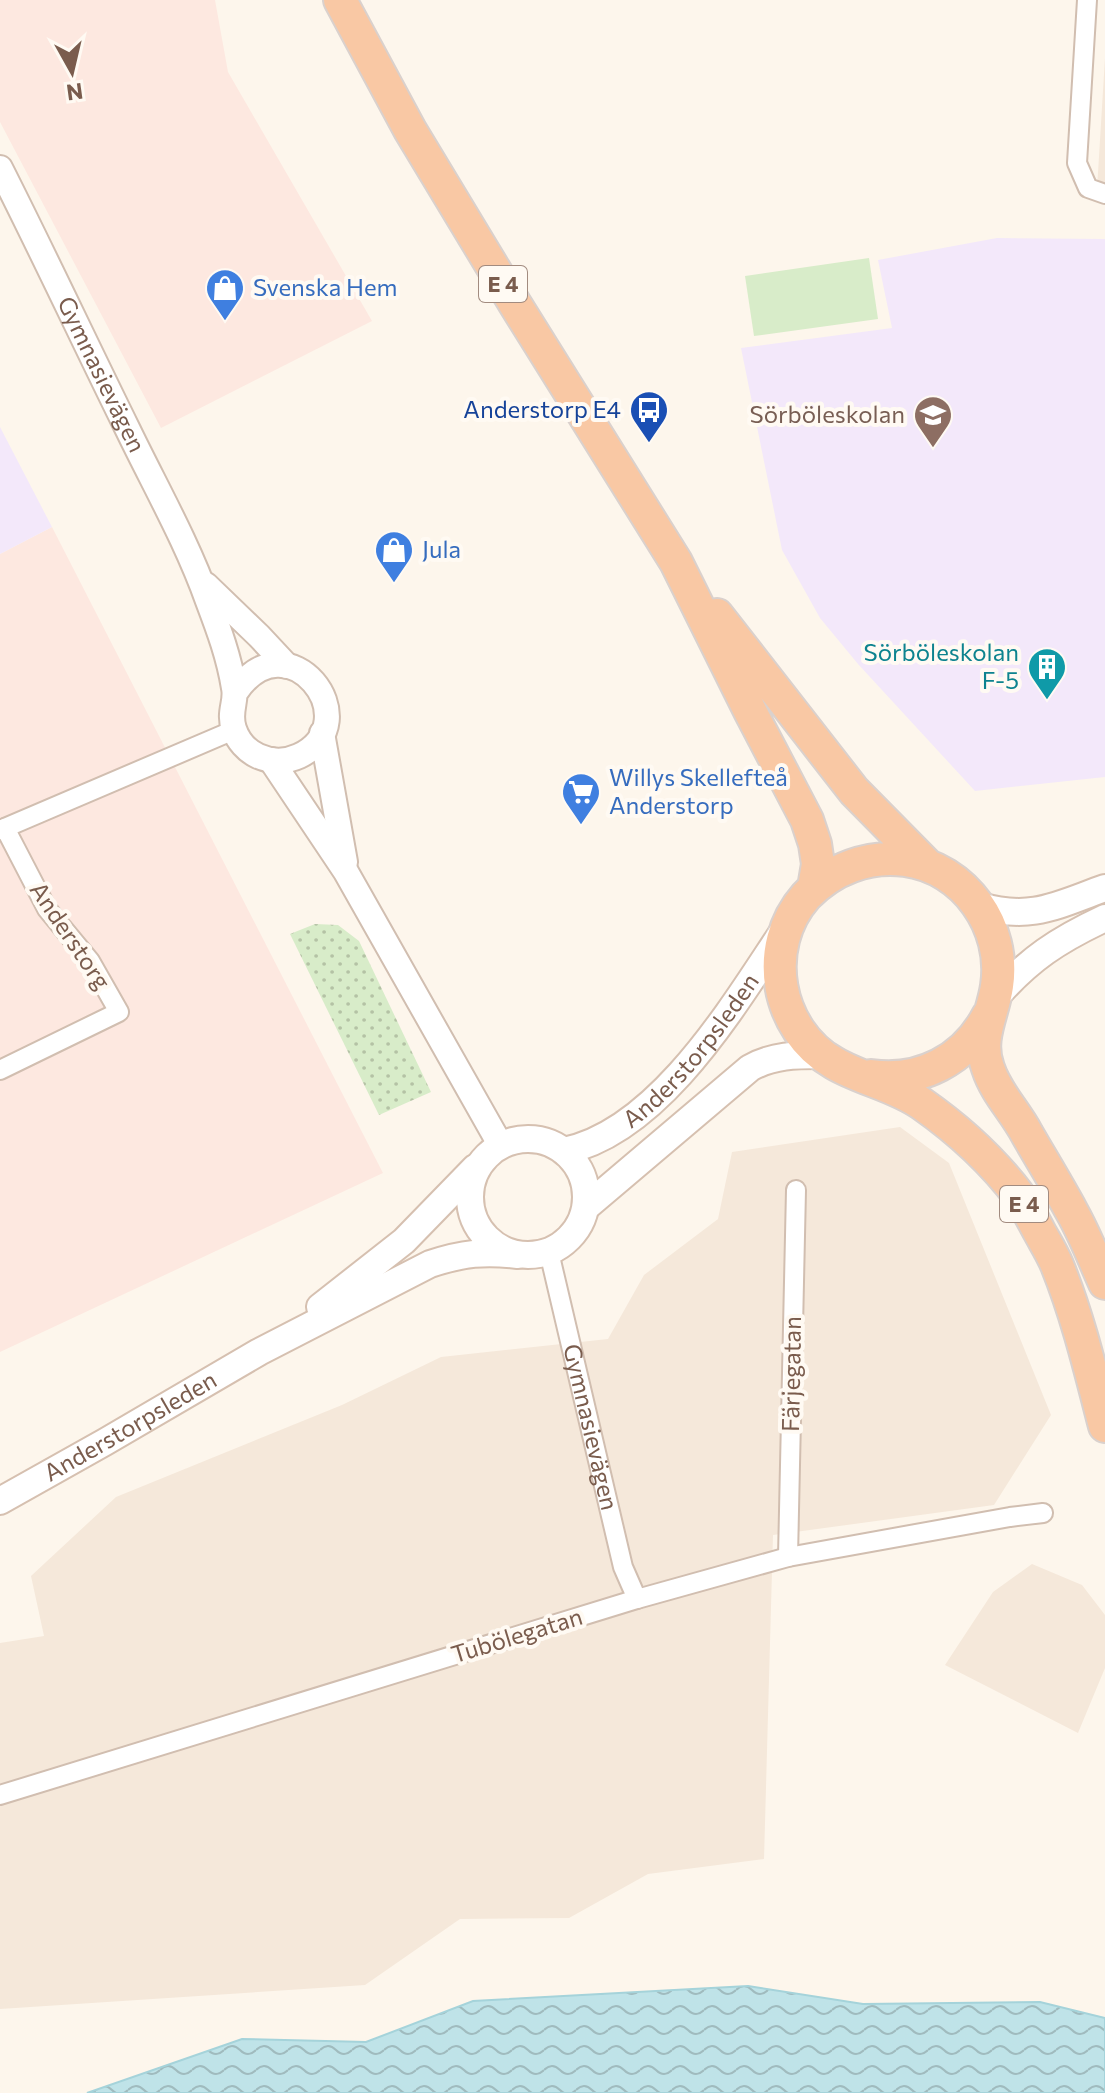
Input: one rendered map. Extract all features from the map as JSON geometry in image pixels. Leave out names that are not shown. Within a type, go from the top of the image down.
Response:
[{"type":"highway","name":"E 4","points":[[340,0],[410,130],[676,562],[807,820],[818,864],[814,888]]},
{"type":"highway","name":"E 4","points":[[676,562],[854,791],[927,865]]},
{"type":"highway","points":[[889,858],[927,865],[957,882],[980,906],[988,921],[999,962],[994,1002],[981,1029],[963,1050],[942,1065],[909,1076],[884,1078],[865,1075],[830,1060],[809,1043],[796,1027],[782,995],[781,947],[790,921],[802,901],[830,876],[868,860],[889,858]]},
{"type":"highway","name":"E 4","points":[[994,1002],[984,1036],[986,1065],[995,1086],[1024,1128],[1074,1214],[1105,1283]]},
{"type":"highway","name":"E 4","points":[[830,1060],[919,1101],[996,1167],[1022,1201],[1056,1264],[1086,1353],[1105,1426]]},
{"type":"main road","points":[[980,906],[1000,912],[1039,911],[1105,888]]},
{"type":"main road","points":[[994,1002],[1023,968],[1043,952],[1105,918]]},
{"type":"main road","name":"Anderstorpsleden","points":[[564,1151],[589,1144],[626,1123],[669,1085],[720,1025],[790,921]]},
{"type":"main road","name":"Anderstorpsleden","points":[[586,1207],[750,1068],[777,1057],[830,1060]]},
{"type":"main road","points":[[518,1255],[492,1243],[479,1228],[472,1213],[470,1196],[473,1178],[481,1163],[494,1151],[517,1140],[545,1141],[564,1151],[576,1163],[584,1179],[587,1196],[582,1220],[567,1241],[549,1252]]},
{"type":"main road","name":"Anderstorpsleden","points":[[259,1352],[404,1241],[494,1151]]},
{"type":"main road","name":"Anderstorpsleden","points":[[0,1501],[259,1352],[430,1264],[486,1252],[527,1256],[549,1252]]},
{"type":"street","points":[[1087,0],[1077,163],[1088,188],[1105,194]]},
{"type":"street","name":"Gymnasievägen","points":[[0,168],[201,581],[228,654],[235,693]]},
{"type":"street","name":"Gymnasievägen","points":[[201,581],[287,666]]},
{"type":"street","points":[[287,666],[299,670],[318,686],[324,697],[326,721],[315,744],[306,752],[283,761],[271,760],[248,750],[240,741],[231,717],[232,705],[242,683],[262,668],[287,666]]},
{"type":"street","points":[[3,829],[234,730]]},
{"type":"street","points":[[322,733],[346,872]]},
{"type":"street","points":[[271,760],[346,872],[494,1151]]},
{"type":"street","name":"Anderstorg","points":[[0,1070],[119,1012],[90,961],[47,909],[3,829]]},
{"type":"street","name":"Färjegatan","points":[[788,1557],[796,1190]]},
{"type":"street","name":"Gymnasievägen","points":[[549,1252],[623,1567],[637,1599]]},
{"type":"street","name":"Tubölegatan","points":[[0,1795],[637,1599],[788,1557],[1043,1513]]},
{"type":"shaded area","points":[[0,0],[215,0],[228,72],[372,321],[161,428],[0,122]]},
{"type":"shaded area","points":[[1105,58],[1105,189],[1097,189]]},
{"type":"shaded area","name":"Sörböleskolan","points":[[997,238],[1105,239],[1105,777],[975,791],[820,618],[782,550],[741,348],[892,328],[878,260]]},
{"type":"shaded area","points":[[0,427],[52,527],[0,554]]},
{"type":"shaded area","points":[[52,527],[383,1173],[0,1352],[0,554]]},
{"type":"shaded area","points":[[900,1127],[949,1163],[1051,1415],[994,1505],[773,1535],[764,1859],[648,1874],[569,1918],[460,1919],[365,1985],[0,2009],[0,1643],[44,1636],[31,1576],[116,1497],[342,1405],[441,1357],[608,1339],[644,1275],[718,1219],[732,1152]]},
{"type":"shaded area","points":[[1032,1564],[1082,1585],[1105,1615],[1105,1668],[1078,1733],[945,1665],[993,1592]]},
{"type":"green space","points":[[869,258],[878,319],[754,336],[745,276]]},
{"type":"green space","points":[[315,924],[338,925],[359,941],[431,1092],[379,1115],[290,934]]},
{"type":"water","points":[[748,1986],[863,2004],[1040,2002],[1105,2018],[1105,2093],[87,2093],[242,2039],[366,2042],[473,2001]]},
{"type":"place","name":"Svenska Hem","points":[[225,322]]},
{"type":"place","name":"Anderstorp E4","points":[[649,444]]},
{"type":"place","name":"Sörböleskolan","points":[[933,449]]},
{"type":"place","name":"Jula","points":[[394,584]]},
{"type":"place","name":"Sörböleskolan F-5","points":[[1047,701]]},
{"type":"place","name":"Willys Skellefteå Anderstorp","points":[[581,826]]}]
